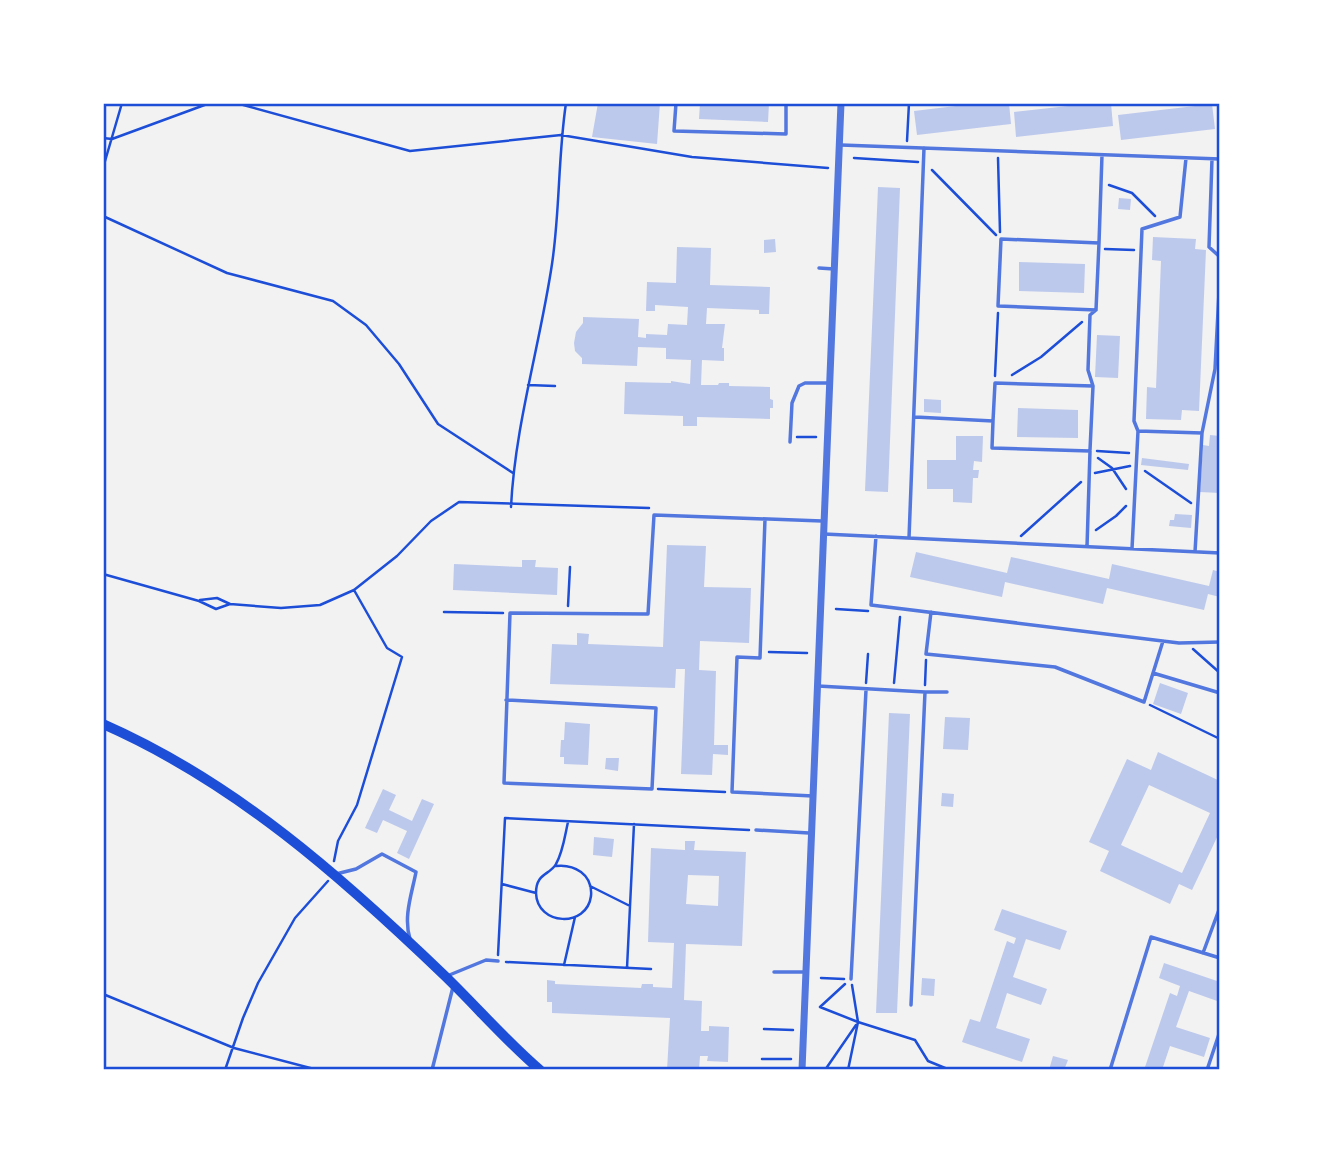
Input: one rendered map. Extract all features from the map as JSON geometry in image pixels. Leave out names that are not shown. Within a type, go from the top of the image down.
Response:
[{"type":"main road","points":[[103,724],[136,738],[201,774],[271,823],[335,874],[412,944],[540,1070]]},
{"type":"street","points":[[802,1070],[841,103]]},
{"type":"lane","points":[[676,103],[674,131],[786,134],[786,103]]},
{"type":"lane","points":[[839,145],[1220,159]]},
{"type":"lane","points":[[909,538],[924,148]]},
{"type":"lane","points":[[1087,547],[1093,386],[1088,370],[1090,316],[1096,310],[1102,155]]},
{"type":"lane","points":[[1132,549],[1138,431],[1135,421],[1142,229],[1180,217],[1186,158]]},
{"type":"lane","points":[[1212,159],[1209,247],[1220,257]]},
{"type":"lane","points":[[1096,310],[998,306],[1000,239],[1099,246]]},
{"type":"lane","points":[[819,268],[834,269]]},
{"type":"lane","points":[[1195,552],[1202,433],[1214,377],[1220,273]]},
{"type":"lane","points":[[790,439],[792,403],[799,386],[806,383],[830,383]]},
{"type":"lane","points":[[1090,451],[992,448],[993,421],[997,383],[1093,386]]},
{"type":"lane","points":[[915,417],[993,421]]},
{"type":"lane","points":[[1138,431],[1202,433]]},
{"type":"lane","points":[[506,700],[656,708],[652,789],[504,782],[506,700],[510,613],[648,614],[654,515],[824,521]]},
{"type":"lane","points":[[765,519],[760,658],[737,657],[732,793],[814,796]]},
{"type":"lane","points":[[824,534],[1220,553]]},
{"type":"lane","points":[[876,536],[871,605],[1163,641],[1220,642]]},
{"type":"lane","points":[[931,612],[926,654],[1055,667],[1143,702],[1163,641]]},
{"type":"lane","points":[[1153,673],[1220,693]]},
{"type":"lane","points":[[818,685],[866,690],[947,692]]},
{"type":"lane","points":[[851,979],[866,690]]},
{"type":"lane","points":[[911,1005],[925,692]]},
{"type":"lane","points":[[756,830],[812,833]]},
{"type":"lane","points":[[335,874],[356,869],[382,854],[416,872],[407,930],[412,944]]},
{"type":"lane","points":[[1203,953],[1220,907]]},
{"type":"lane","points":[[1110,1070],[1151,937],[1220,958]]},
{"type":"lane","points":[[432,1070],[450,973],[486,960],[498,961]]},
{"type":"lane","points":[[774,972],[807,972]]},
{"type":"lane","points":[[1207,1070],[1220,1031]]},
{"type":"path","points":[[103,168],[122,103]]},
{"type":"path","points":[[103,138],[112,139],[210,103]]},
{"type":"path","points":[[236,103],[410,151],[561,135],[692,157],[827,168]]},
{"type":"path","points":[[199,601],[217,598],[230,604],[281,608],[320,605],[354,590],[397,556],[431,521],[459,502],[511,505],[513,473],[552,262],[561,135],[566,103]]},
{"type":"path","points":[[907,148],[909,103]]},
{"type":"path","points":[[998,151],[1000,239]]},
{"type":"path","points":[[853,158],[924,162],[1000,239]]},
{"type":"path","points":[[1101,182],[1132,193],[1162,223]]},
{"type":"path","points":[[103,216],[227,273],[333,301],[366,325],[399,364],[438,424],[513,473]]},
{"type":"path","points":[[1099,246],[1141,250]]},
{"type":"path","points":[[997,383],[998,306]]},
{"type":"path","points":[[997,383],[1041,357],[1090,316]]},
{"type":"path","points":[[528,385],[555,386]]},
{"type":"path","points":[[790,439],[816,437]]},
{"type":"path","points":[[1090,451],[1137,453]]},
{"type":"path","points":[[1087,534],[1103,527],[1135,500],[1112,468],[1090,451]]},
{"type":"path","points":[[1012,543],[1089,475],[1112,468],[1136,465],[1197,507]]},
{"type":"path","points":[[568,613],[569,567]]},
{"type":"path","points":[[103,574],[199,601],[216,609],[230,604]]},
{"type":"path","points":[[334,862],[338,841],[357,805],[402,657],[387,648],[354,590]]},
{"type":"path","points":[[894,690],[900,608]]},
{"type":"path","points":[[836,609],[871,612]]},
{"type":"path","points":[[444,612],[510,613]]},
{"type":"path","points":[[1185,643],[1220,673]]},
{"type":"path","points":[[760,651],[807,653]]},
{"type":"path","points":[[866,690],[868,654]]},
{"type":"path","points":[[925,692],[926,654]]},
{"type":"path","points":[[1143,702],[1220,739]]},
{"type":"path","points":[[652,789],[732,793]]},
{"type":"path","points":[[651,969],[498,961],[505,818],[756,830]]},
{"type":"path","points":[[555,866],[569,821]]},
{"type":"path","points":[[627,968],[634,824]]},
{"type":"path","points":[[564,965],[575,917],[588,905],[591,896],[590,886],[580,871],[564,865],[555,866],[541,876],[536,893],[542,909],[557,919],[575,917]]},
{"type":"path","points":[[225,1070],[258,983],[295,918],[335,874]]},
{"type":"path","points":[[502,884],[536,893]]},
{"type":"path","points":[[590,886],[630,906]]},
{"type":"path","points":[[821,978],[851,979]]},
{"type":"path","points":[[851,979],[820,1007],[858,1023],[915,1040],[928,1060],[950,1070]]},
{"type":"path","points":[[817,1070],[848,1070],[858,1023],[851,979]]},
{"type":"path","points":[[103,995],[234,1048],[318,1070]]},
{"type":"path","points":[[825,1070],[858,1023]]},
{"type":"path","points":[[764,1029],[793,1030]]},
{"type":"path","points":[[762,1059],[792,1059]]},
{"type":"building","points":[[598,103],[660,103],[657,144],[592,137]]},
{"type":"building","points":[[700,103],[769,103],[768,122],[699,119]]},
{"type":"building","points":[[981,103],[1009,103],[1011,124],[917,135],[914,111]]},
{"type":"building","points":[[1111,103],[1113,126],[1016,137],[1014,112]]},
{"type":"building","points":[[1212,104],[1215,129],[1121,140],[1118,115]]},
{"type":"building","points":[[878,187],[900,188],[888,492],[865,491]]},
{"type":"building","points":[[1119,198],[1131,199],[1130,210],[1118,209]]},
{"type":"building","points":[[1153,237],[1196,239],[1195,249],[1206,250],[1199,411],[1182,410],[1181,420],[1146,419],[1147,387],[1156,388],[1161,261],[1152,260]]},
{"type":"building","points":[[775,239],[776,252],[764,253],[764,240]]},
{"type":"building","points":[[677,247],[711,248],[710,285],[770,287],[769,314],[759,314],[759,310],[707,308],[706,324],[725,324],[722,348],[724,361],[702,360],[701,385],[729,383],[729,386],[770,387],[773,408],[770,408],[770,419],[697,417],[697,426],[683,426],[683,416],[624,414],[625,382],[671,381],[690,384],[691,360],[666,359],[666,348],[638,347],[637,366],[582,364],[582,358],[575,351],[574,343],[583,317],[639,319],[638,337],[646,338],[646,334],[667,335],[668,324],[687,325],[688,307],[655,305],[655,311],[646,311],[647,282],[676,283]]},
{"type":"building","points":[[1019,262],[1085,264],[1084,293],[1019,291]]},
{"type":"building","points":[[1097,335],[1120,336],[1118,378],[1095,377]]},
{"type":"building","points":[[924,399],[941,400],[941,413],[924,412]]},
{"type":"building","points":[[1018,408],[1078,410],[1078,438],[1017,437]]},
{"type":"building","points":[[1210,435],[1220,436],[1220,493],[1200,492],[1203,445],[1209,446]]},
{"type":"building","points":[[956,436],[983,436],[982,462],[974,461],[973,470],[979,470],[978,478],[973,478],[972,503],[953,502],[953,489],[927,489],[927,460],[956,460]]},
{"type":"building","points":[[1142,458],[1189,464],[1188,470],[1141,465]]},
{"type":"building","points":[[1175,514],[1192,515],[1191,528],[1169,526]]},
{"type":"building","points":[[667,545],[706,546],[704,587],[751,588],[749,643],[700,641],[699,670],[716,671],[714,745],[728,745],[728,755],[713,754],[712,775],[681,774],[685,669],[676,669],[675,688],[550,684],[552,644],[577,645],[577,633],[589,634],[588,644],[663,647]]},
{"type":"building","points":[[916,552],[1007,573],[1011,557],[1109,579],[1112,564],[1209,586],[1213,570],[1220,572],[1220,597],[1208,594],[1204,610],[1107,588],[1103,604],[1005,582],[1002,597],[910,577]]},
{"type":"building","points":[[522,560],[536,560],[535,567],[558,568],[557,595],[453,590],[454,564],[522,567]]},
{"type":"building","points":[[1160,683],[1188,693],[1181,714],[1153,704]]},
{"type":"building","points":[[889,713],[910,714],[897,1013],[876,1013]]},
{"type":"building","points":[[945,717],[970,718],[968,750],[943,749]]},
{"type":"building","points":[[565,722],[590,724],[588,765],[564,764],[564,757],[560,757]]},
{"type":"building","points":[[1158,752],[1220,781],[1220,831],[1192,890],[1179,884],[1170,904],[1100,871],[1109,851],[1089,842],[1127,759],[1151,770]],"holes":[[[1149,785],[1210,813],[1182,873],[1121,845]]]},
{"type":"building","points":[[606,758],[619,758],[618,771],[605,769]]},
{"type":"building","points":[[383,789],[396,795],[389,810],[412,821],[422,799],[434,804],[409,859],[397,853],[407,831],[383,820],[377,833],[365,828]]},
{"type":"building","points":[[942,793],[954,794],[953,807],[941,806]]},
{"type":"building","points":[[594,837],[614,839],[612,857],[593,855]]},
{"type":"building","points":[[685,841],[695,841],[694,850],[746,852],[742,946],[686,944],[684,1000],[702,1001],[701,1031],[709,1031],[709,1026],[729,1027],[728,1062],[707,1061],[708,1056],[700,1056],[699,1070],[667,1070],[670,1018],[552,1013],[552,1002],[547,1002],[547,980],[555,981],[555,984],[641,988],[642,984],[653,984],[653,987],[672,988],[674,943],[648,942],[651,848],[685,850]],"holes":[[[688,875],[719,876],[718,906],[686,904]]]},
{"type":"building","points":[[1002,909],[1067,931],[1060,950],[1026,939],[1013,977],[1047,989],[1041,1005],[1007,993],[996,1028],[1030,1039],[1022,1062],[962,1042],[970,1019],[980,1022],[1007,941],[1014,944],[1016,938],[994,930]]},
{"type":"building","points":[[1164,963],[1220,982],[1220,1002],[1189,991],[1176,1027],[1210,1038],[1204,1057],[1170,1046],[1162,1070],[1144,1070],[1170,993],[1177,996],[1180,986],[1159,978]]},
{"type":"building","points":[[922,978],[935,979],[934,996],[921,995]]},
{"type":"building","points":[[1053,1056],[1068,1060],[1064,1070],[1049,1070]]}]
